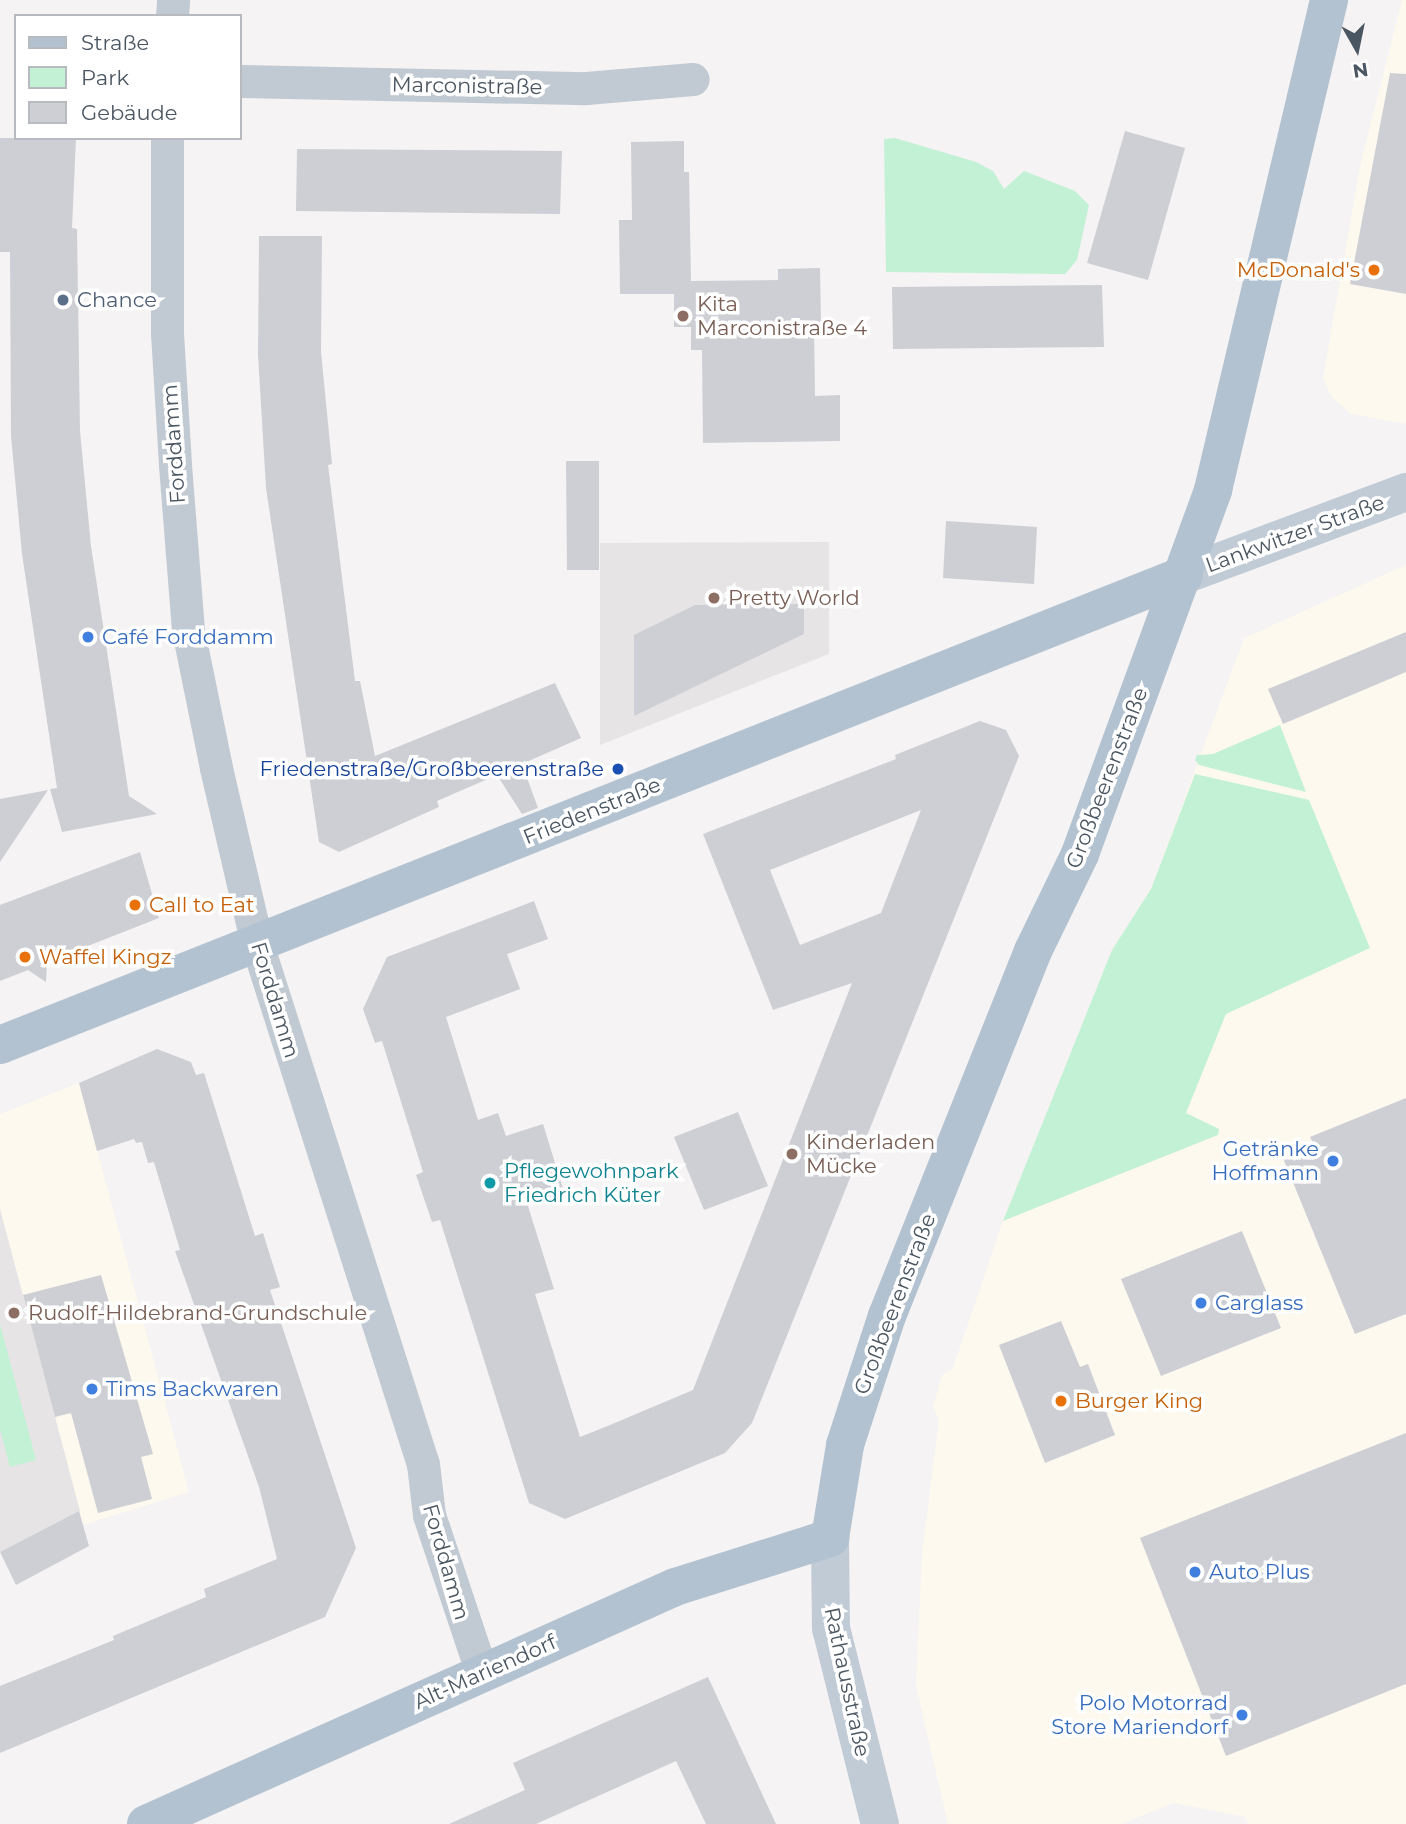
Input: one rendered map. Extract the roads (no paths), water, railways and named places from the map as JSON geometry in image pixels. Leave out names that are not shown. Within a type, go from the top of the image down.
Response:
[{"type":"main road","name":"Großbeerenstraße","points":[[830,1538],[848,1434],[887,1316],[1033,951],[1080,854],[1184,575],[1230,427],[1256,298],[1329,0]]},
{"type":"main road","name":"Lankwitzer Straße","points":[[1184,575],[1406,492]]},
{"type":"main road","name":"Friedenstraße","points":[[0,1045],[1184,575]]},
{"type":"main road","name":"Alt-Mariendorf","points":[[146,1824],[675,1587],[830,1538]]},
{"type":"main road","name":"Rathausstraße","points":[[830,1538],[831,1628],[880,1824]]},
{"type":"street","name":"Marconistraße","points":[[242,81],[586,88],[693,79]]},
{"type":"street","name":"Forddamm","points":[[167,140],[167,333],[188,630],[257,944],[423,1464],[429,1515],[482,1673]]},
{"type":"place","name":"McDonald's","points":[[1374,270]]},
{"type":"place","name":"Chance","points":[[63,300]]},
{"type":"place","name":"Kita Marconistraße 4","points":[[683,316]]},
{"type":"place","name":"Pretty World","points":[[714,598]]},
{"type":"place","name":"Café Forddamm","points":[[88,637]]},
{"type":"place","name":"Friedenstraße/Großbeerenstraße","points":[[618,769]]},
{"type":"place","name":"Call to Eat","points":[[135,905]]},
{"type":"place","name":"Waffel Kingz","points":[[25,957]]},
{"type":"place","name":"Kinderladen Mücke","points":[[792,1154]]},
{"type":"place","name":"Getränke Hoffmann","points":[[1333,1161]]},
{"type":"place","name":"Pflegewohnpark Friedrich Küter","points":[[490,1183]]},
{"type":"place","name":"Carglass","points":[[1201,1303]]},
{"type":"place","name":"Rudolf-Hildebrand-Grundschule","points":[[14,1313]]},
{"type":"place","name":"Tims Backwaren","points":[[92,1389]]},
{"type":"place","name":"Burger King","points":[[1061,1401]]},
{"type":"place","name":"Auto Plus","points":[[1195,1572]]},
{"type":"place","name":"Polo Motorrad Store Mariendorf","points":[[1242,1715]]}]
